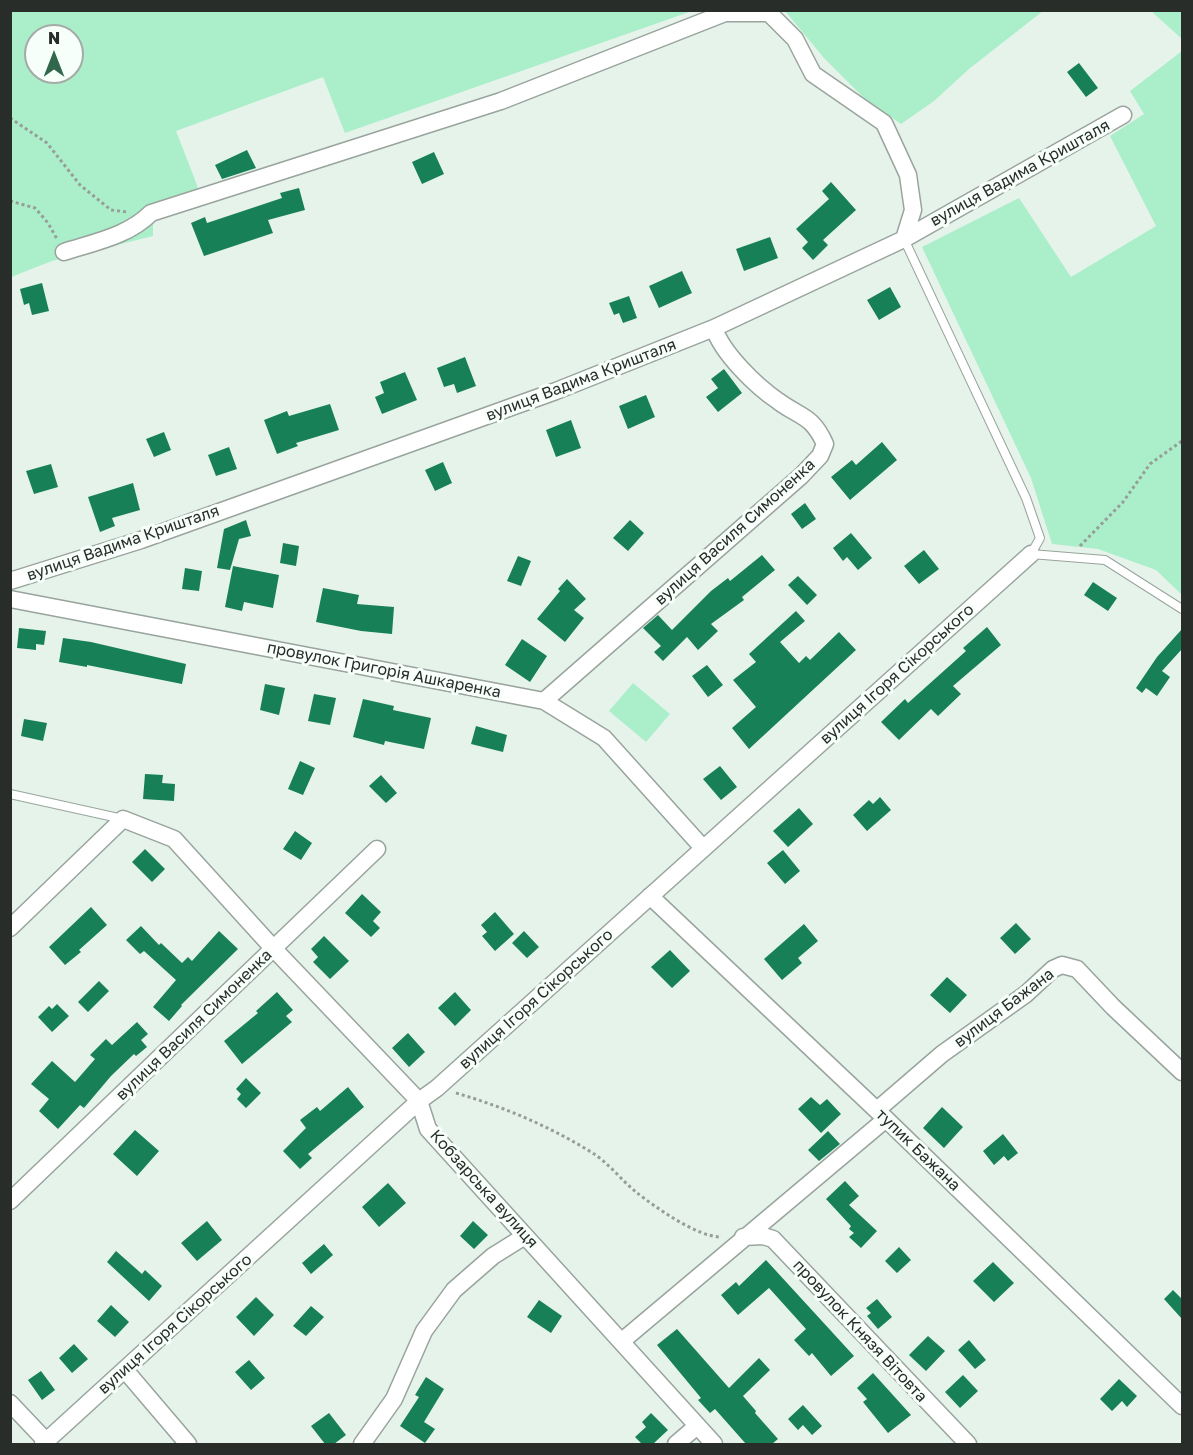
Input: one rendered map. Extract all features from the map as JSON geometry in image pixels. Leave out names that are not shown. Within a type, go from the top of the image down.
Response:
[{"type":"street","points":[[64,252],[139,226],[151,213],[501,101],[725,13],[769,13],[795,39],[813,74],[884,123],[908,175],[913,210],[904,238]]},
{"type":"street","name":"вулиця Вадима Кришталя","points":[[10,581],[141,540],[556,391],[714,328],[904,238],[1123,115]]},
{"type":"street","name":"вулиця Василя Симоненка","points":[[544,701],[801,476],[820,456],[825,444],[819,429],[807,417],[763,391],[717,339],[714,328]]},
{"type":"street","name":"вулиця Ігоря Сікорського","points":[[44,1443],[419,1101],[437,1088],[1031,554]]},
{"type":"street","name":"провулок Григорія Ашкаренка","points":[[10,599],[544,701],[604,738],[703,848]]},
{"type":"street","points":[[10,928],[123,819]]},
{"type":"street","name":"Кобзарська вулиця","points":[[123,819],[174,840],[419,1101],[428,1129],[714,1444]]},
{"type":"street","name":"вулиця Василя Симоненка","points":[[10,1201],[377,849]]},
{"type":"street","name":"тупик Бажана","points":[[650,896],[1182,1406]]},
{"type":"street","name":"вулиця Бажана","points":[[622,1341],[881,1115],[942,1054],[1026,994],[1053,969],[1062,965],[1077,969],[1182,1072]]},
{"type":"street","points":[[362,1444],[394,1399],[424,1332],[454,1290],[494,1256],[525,1236]]},
{"type":"street","name":"провулок Князя Вітовта","points":[[743,1237],[763,1236],[773,1239],[968,1444]]},
{"type":"street","points":[[125,1370],[188,1444]]},
{"type":"street","points":[[10,1403],[44,1443]]},
{"type":"street","points":[[676,1444],[697,1426]]},
{"type":"lane","points":[[904,238],[1026,498],[1040,538],[1031,554],[1105,560],[1182,609]]},
{"type":"lane","points":[[10,794],[123,819]]},
{"type":"path","points":[[10,118],[47,143],[80,185],[111,210],[151,213]]},
{"type":"path","points":[[10,201],[35,208],[48,223],[64,252]]},
{"type":"path","points":[[1070,558],[1123,502],[1150,464],[1182,441]]},
{"type":"path","points":[[437,1088],[495,1105],[552,1129],[594,1154],[636,1192],[686,1226],[716,1237],[743,1237]]},
{"type":"green space","points":[[11,11],[692,11],[345,133],[323,77],[176,131],[204,203],[153,219],[153,236],[52,261],[11,277]]},
{"type":"green space","points":[[785,11],[1043,11],[969,69],[934,101],[901,124],[864,98],[824,58]]},
{"type":"green space","points":[[1151,11],[1182,11],[1182,39]]},
{"type":"green space","points":[[1182,51],[1182,595],[1156,570],[1098,549],[1052,544],[1031,478],[922,247],[1019,198],[1071,277],[1156,226],[1110,136],[1144,114],[1130,91]]},
{"type":"green space","points":[[633,683],[670,714],[646,742],[609,711]]},
{"type":"building","points":[[1079,63],[1098,88],[1086,97],[1067,72]]},
{"type":"building","points":[[247,150],[256,168],[222,179],[215,165]]},
{"type":"building","points":[[434,152],[444,174],[422,184],[412,162]]},
{"type":"building","points":[[831,182],[856,210],[823,240],[828,245],[813,260],[802,248],[808,242],[796,229],[829,199],[822,191]]},
{"type":"building","points":[[299,188],[305,210],[268,220],[273,233],[204,256],[191,223],[205,217],[207,223],[282,198],[280,193]]},
{"type":"building","points":[[770,237],[778,258],[744,271],[736,249]]},
{"type":"building","points":[[682,271],[692,293],[659,308],[649,286]]},
{"type":"building","points":[[42,283],[49,311],[32,315],[29,303],[24,305],[20,289]]},
{"type":"building","points":[[890,287],[901,307],[879,320],[867,300]]},
{"type":"building","points":[[629,296],[637,318],[623,323],[619,313],[614,315],[609,303]]},
{"type":"building","points":[[465,357],[476,386],[457,393],[454,384],[444,387],[437,368]]},
{"type":"building","points":[[724,369],[742,393],[718,412],[706,397],[718,388],[711,379]]},
{"type":"building","points":[[405,372],[417,400],[382,414],[375,397],[384,393],[380,382]]},
{"type":"building","points":[[646,395],[655,417],[628,429],[619,406]]},
{"type":"building","points":[[330,404],[339,430],[296,443],[298,446],[277,454],[264,420],[287,411],[289,416]]},
{"type":"building","points":[[571,420],[581,448],[556,457],[546,430]]},
{"type":"building","points":[[164,432],[171,450],[154,457],[146,439]]},
{"type":"building","points":[[882,442],[897,460],[850,500],[831,477],[852,460],[856,465]]},
{"type":"building","points":[[229,447],[237,469],[216,476],[208,455]]},
{"type":"building","points":[[443,462],[452,483],[435,491],[425,470]]},
{"type":"building","points":[[51,464],[58,487],[34,494],[26,471]]},
{"type":"building","points":[[133,483],[140,510],[112,518],[115,526],[100,532],[88,497]]},
{"type":"building","points":[[805,503],[816,519],[802,529],[791,514]]},
{"type":"building","points":[[246,520],[251,536],[239,539],[230,570],[217,568],[224,529]]},
{"type":"building","points":[[630,520],[644,533],[628,551],[613,538]]},
{"type":"building","points":[[851,533],[872,558],[858,570],[847,557],[843,561],[833,548]]},
{"type":"building","points":[[283,543],[299,546],[296,566],[280,563]]},
{"type":"building","points":[[924,550],[939,569],[919,584],[904,566]]},
{"type":"building","points":[[762,555],[775,570],[742,597],[744,600],[711,624],[718,631],[698,650],[687,637],[663,661],[654,652],[661,646],[643,628],[658,615],[672,630],[711,591],[728,578],[730,581]]},
{"type":"building","points":[[518,556],[531,561],[521,586],[507,581]]},
{"type":"building","points":[[233,566],[279,575],[273,608],[244,602],[242,611],[225,607]]},
{"type":"building","points":[[185,568],[202,571],[199,591],[182,589]]},
{"type":"building","points":[[798,576],[817,595],[807,605],[788,585]]},
{"type":"building","points":[[567,579],[586,599],[574,610],[584,618],[565,642],[537,619]]},
{"type":"building","points":[[1093,582],[1117,598],[1108,611],[1084,595]]},
{"type":"building","points":[[323,588],[359,595],[357,604],[394,607],[392,634],[361,631],[316,622]]},
{"type":"building","points":[[796,611],[805,621],[780,642],[799,663],[806,656],[810,660],[839,632],[856,650],[749,749],[732,728],[756,707],[733,680],[756,662],[749,654]]},
{"type":"building","points":[[987,627],[1001,645],[953,686],[961,694],[938,716],[931,709],[899,740],[881,722],[905,699],[908,703],[966,651],[963,648]]},
{"type":"building","points":[[19,628],[46,631],[44,645],[36,644],[36,650],[17,648]]},
{"type":"building","points":[[1182,629],[1182,649],[1162,671],[1170,677],[1157,696],[1146,688],[1142,693],[1136,688],[1157,657]]},
{"type":"building","points":[[63,638],[91,642],[186,664],[182,684],[87,665],[87,667],[59,662]]},
{"type":"building","points":[[522,639],[547,656],[530,682],[505,665]]},
{"type":"building","points":[[707,665],[723,685],[708,697],[692,676]]},
{"type":"building","points":[[265,684],[285,688],[279,715],[260,710]]},
{"type":"building","points":[[314,694],[336,698],[330,725],[308,721]]},
{"type":"building","points":[[363,699],[394,706],[393,710],[431,718],[424,749],[385,741],[384,745],[353,737]]},
{"type":"building","points":[[24,719],[47,723],[43,741],[21,736]]},
{"type":"building","points":[[476,726],[507,735],[503,752],[471,744]]},
{"type":"building","points":[[300,761],[315,768],[303,795],[288,789]]},
{"type":"building","points":[[720,766],[737,787],[721,800],[703,779]]},
{"type":"building","points":[[145,774],[163,775],[162,783],[175,784],[174,801],[143,799]]},
{"type":"building","points":[[381,775],[397,793],[386,803],[369,786]]},
{"type":"building","points":[[880,797],[891,810],[867,831],[853,815],[869,800],[873,804]]},
{"type":"building","points":[[799,808],[813,824],[788,847],[773,831]]},
{"type":"building","points":[[295,831],[312,843],[301,860],[283,849]]},
{"type":"building","points":[[145,849],[165,869],[152,882],[132,862]]},
{"type":"building","points":[[783,850],[800,871],[785,884],[767,863]]},
{"type":"building","points":[[362,894],[381,912],[373,921],[380,928],[371,937],[345,913]]},
{"type":"building","points":[[91,907],[107,925],[65,965],[49,947]]},
{"type":"building","points":[[495,912],[514,934],[495,951],[482,936],[487,932],[481,925]]},
{"type":"building","points":[[1016,923],[1031,939],[1015,954],[1000,938]]},
{"type":"building","points":[[804,924],[818,941],[798,958],[802,963],[782,980],[764,959]]},
{"type":"building","points":[[141,926],[159,945],[161,943],[182,963],[188,957],[192,961],[219,931],[238,949],[181,1005],[169,1021],[153,1007],[176,980],[144,951],[140,954],[126,940]]},
{"type":"building","points":[[524,931],[539,947],[527,958],[512,943]]},
{"type":"building","points":[[324,936],[349,961],[330,979],[313,962],[318,957],[311,949]]},
{"type":"building","points":[[670,950],[690,971],[672,988],[651,967]]},
{"type":"building","points":[[947,977],[967,995],[950,1013],[930,995]]},
{"type":"building","points":[[99,981],[109,991],[88,1012],[78,1002]]},
{"type":"building","points":[[277,992],[293,1010],[286,1016],[292,1022],[242,1064],[224,1041],[258,1013],[256,1011]]},
{"type":"building","points":[[455,992],[471,1010],[455,1026],[438,1008]]},
{"type":"building","points":[[57,1004],[69,1016],[52,1032],[38,1017],[49,1006],[52,1009]]},
{"type":"building","points":[[137,1022],[148,1034],[141,1040],[147,1047],[136,1056],[134,1054],[111,1076],[84,1108],[80,1105],[58,1129],[39,1111],[49,1099],[31,1084],[52,1061],[75,1082],[95,1059],[90,1055],[106,1039],[112,1045]]},
{"type":"building","points":[[408,1033],[425,1052],[409,1067],[392,1048]]},
{"type":"building","points":[[246,1078],[261,1093],[246,1108],[237,1099],[241,1094],[236,1089]]},
{"type":"building","points":[[348,1087],[364,1107],[308,1154],[312,1158],[300,1169],[283,1151],[306,1128],[300,1120],[317,1107],[320,1111]]},
{"type":"building","points":[[811,1097],[820,1105],[827,1099],[841,1114],[821,1133],[798,1109]]},
{"type":"building","points":[[942,1107],[963,1127],[944,1148],[923,1128]]},
{"type":"building","points":[[135,1130],[159,1151],[137,1176],[113,1154]]},
{"type":"building","points":[[828,1131],[840,1144],[819,1161],[808,1150]]},
{"type":"building","points":[[1003,1134],[1018,1153],[1008,1161],[1004,1156],[994,1165],[983,1151]]},
{"type":"building","points":[[845,1181],[859,1196],[849,1205],[877,1231],[861,1248],[849,1237],[854,1233],[849,1229],[851,1226],[826,1199]]},
{"type":"building","points":[[388,1183],[406,1203],[379,1227],[362,1207]]},
{"type":"building","points":[[207,1221],[222,1240],[197,1261],[181,1243]]},
{"type":"building","points":[[473,1221],[488,1235],[474,1249],[460,1236]]},
{"type":"building","points":[[324,1244],[333,1255],[311,1274],[302,1263]]},
{"type":"building","points":[[899,1247],[911,1260],[897,1273],[885,1261]]},
{"type":"building","points":[[116,1251],[142,1274],[145,1270],[162,1286],[149,1301],[107,1262]]},
{"type":"building","points":[[766,1260],[854,1356],[831,1376],[812,1353],[809,1356],[794,1340],[806,1329],[769,1288],[738,1315],[721,1295],[736,1282],[739,1286]]},
{"type":"building","points":[[993,1262],[1014,1283],[994,1302],[973,1281]]},
{"type":"building","points":[[1173,1290],[1182,1299],[1182,1319],[1164,1299]]},
{"type":"building","points":[[256,1297],[274,1315],[254,1336],[236,1317]]},
{"type":"building","points":[[877,1299],[892,1317],[878,1329],[867,1316],[871,1313],[866,1308]]},
{"type":"building","points":[[539,1300],[562,1316],[551,1333],[527,1317]]},
{"type":"building","points":[[111,1305],[129,1322],[115,1337],[97,1321]]},
{"type":"building","points":[[311,1306],[324,1317],[306,1336],[293,1326]]},
{"type":"building","points":[[677,1329],[729,1388],[759,1358],[770,1370],[743,1396],[778,1439],[772,1444],[746,1444],[715,1409],[710,1413],[698,1400],[701,1398],[657,1345]]},
{"type":"building","points":[[928,1336],[945,1351],[926,1371],[909,1355]]},
{"type":"building","points":[[969,1340],[986,1360],[975,1369],[958,1350]]},
{"type":"building","points":[[74,1344],[88,1359],[72,1373],[59,1358]]},
{"type":"building","points":[[249,1360],[265,1378],[251,1390],[235,1372]]},
{"type":"building","points":[[41,1371],[55,1390],[42,1400],[28,1380]]},
{"type":"building","points":[[873,1373],[911,1415],[888,1433],[863,1402],[867,1399],[857,1388]]},
{"type":"building","points":[[963,1375],[978,1391],[960,1408],[945,1392]]},
{"type":"building","points":[[426,1377],[444,1389],[424,1422],[435,1429],[425,1443],[400,1426],[419,1397],[415,1395]]},
{"type":"building","points":[[1119,1379],[1137,1396],[1127,1407],[1122,1401],[1112,1411],[1100,1399]]},
{"type":"building","points":[[803,1405],[822,1426],[812,1435],[803,1425],[798,1430],[788,1419]]},
{"type":"building","points":[[329,1413],[346,1435],[334,1444],[325,1444],[311,1426]]},
{"type":"building","points":[[651,1413],[668,1430],[653,1444],[642,1444],[635,1437],[646,1427],[642,1422]]}]
